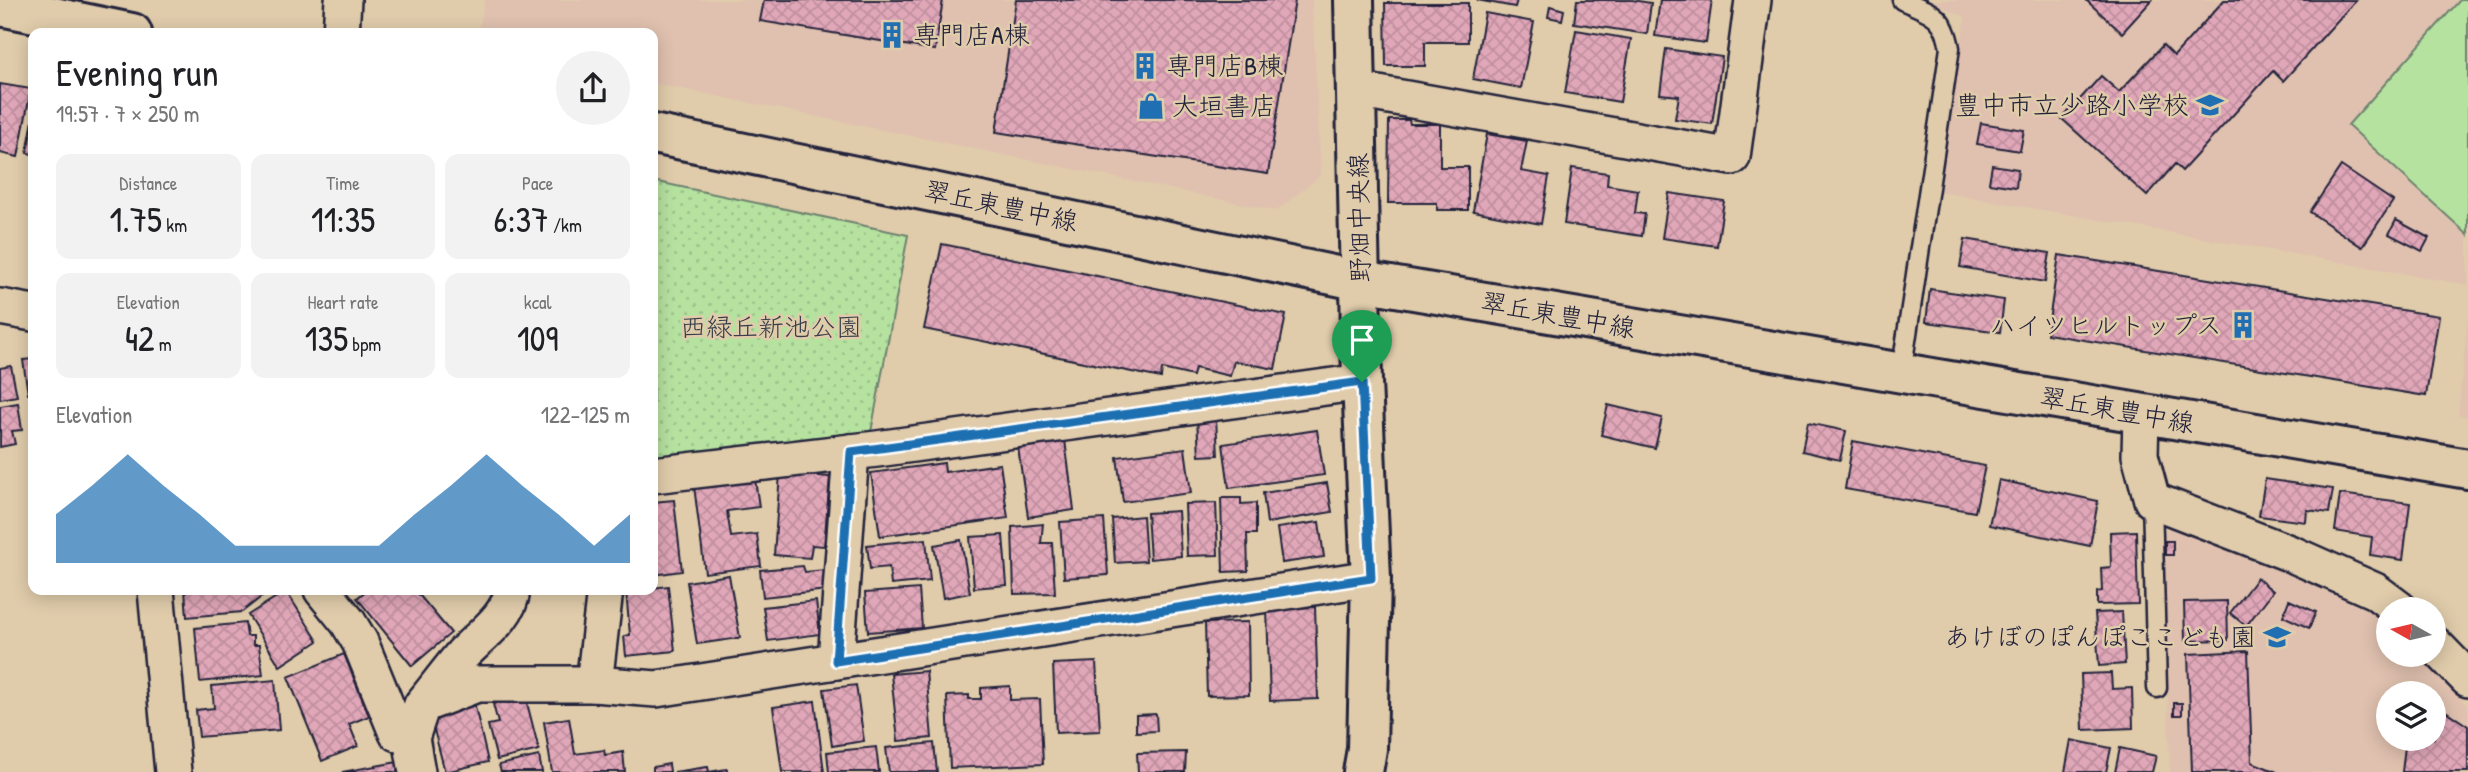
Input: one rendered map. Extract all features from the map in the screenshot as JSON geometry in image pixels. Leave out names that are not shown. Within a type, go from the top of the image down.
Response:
[{"type":"street","points":[[341,28],[343,0]]},
{"type":"street","name":"野畑中央線","points":[[1354,0],[1362,382],[1371,578],[1367,749],[1363,772]]},
{"type":"street","points":[[1356,90],[1732,156],[1753,0]]},
{"type":"street","points":[[0,6],[108,28]]},
{"type":"street","name":"翠丘東豊中線","points":[[658,135],[1361,281],[2468,469]]},
{"type":"street","points":[[0,307],[28,312]]},
{"type":"street","points":[[658,474],[851,452],[1362,382]]},
{"type":"street","points":[[2141,415],[2140,455],[2152,500],[2294,555],[2382,597]]},
{"type":"street","points":[[836,661],[851,452]]},
{"type":"street","points":[[422,705],[477,684],[594,684],[656,690],[1371,578]]},
{"type":"street","points":[[156,595],[173,772]]},
{"type":"street","points":[[326,595],[360,642],[397,733],[411,738]]},
{"type":"street","points":[[417,772],[411,738],[422,705],[463,654],[497,619],[512,595]]},
{"type":"street","points":[[594,684],[605,595]]},
{"type":"street","points":[[2446,656],[2468,679]]},
{"type":"lane","points":[[1901,374],[1950,48],[1947,29],[1933,13],[1902,0]]},
{"type":"lane","points":[[2152,500],[2157,688]]},
{"type":"shaded area","points":[[485,0],[1312,0],[1321,175],[1277,211],[658,84],[658,28],[479,28]]},
{"type":"shaded area","name":"豊中市立少路小学校","points":[[1927,0],[2468,0],[2468,285],[1940,192],[1965,17]]},
{"type":"shaded area","points":[[2468,317],[2468,417],[2458,415]]},
{"type":"shaded area","name":"あけぼのぽんぽここども園","points":[[2174,521],[2365,598],[2376,608],[2376,667],[2434,667],[2468,707],[2468,772],[2170,772],[2162,535]]},
{"type":"green space","points":[[2460,0],[2468,0],[2468,235],[2348,125]]},
{"type":"green space","name":"西緑丘新池公園","points":[[658,182],[908,235],[871,432],[658,460]]},
{"type":"building","name":"専門店A棟","points":[[764,0],[943,0],[935,50],[760,21]]},
{"type":"building","name":"専門店B棟","points":[[1016,0],[1295,0],[1268,174],[996,132]]},
{"type":"building","points":[[1477,0],[1517,0],[1515,7]]},
{"type":"building","points":[[1577,0],[1632,0],[1651,3],[1647,34],[1574,23]]},
{"type":"building","points":[[1660,0],[1712,0],[1706,43],[1655,36]]},
{"type":"building","points":[[2086,0],[2152,0],[2122,33]]},
{"type":"building","points":[[2224,0],[2356,0],[2283,81],[2273,71],[2182,171],[2175,164],[2147,196],[2062,119],[2101,76],[2119,92],[2163,45],[2174,56]]},
{"type":"building","points":[[1385,3],[1468,3],[1468,42],[1425,42],[1425,66],[1386,66]]},
{"type":"building","points":[[1550,6],[1564,10],[1562,20],[1548,17]]},
{"type":"building","points":[[1485,13],[1534,22],[1521,88],[1473,79]]},
{"type":"building","points":[[1576,30],[1631,39],[1620,102],[1565,93]]},
{"type":"building","points":[[1666,49],[1722,57],[1712,124],[1675,119],[1679,96],[1660,94]]},
{"type":"building","points":[[0,84],[28,89],[28,105],[18,157],[0,153]]},
{"type":"building","points":[[1389,120],[1409,120],[1410,124],[1440,124],[1440,167],[1468,167],[1468,210],[1437,210],[1437,203],[1388,203]]},
{"type":"building","points":[[1981,123],[2024,130],[2020,151],[1977,144]]},
{"type":"building","points":[[1487,134],[1527,141],[1521,171],[1549,176],[1541,224],[1473,211]]},
{"type":"building","points":[[1992,165],[2018,169],[2016,187],[1989,183]]},
{"type":"building","points":[[2341,166],[2393,201],[2362,247],[2310,212]]},
{"type":"building","points":[[1572,168],[1608,173],[1607,185],[1638,190],[1635,213],[1645,214],[1642,236],[1564,224]]},
{"type":"building","points":[[1669,193],[1724,201],[1717,246],[1662,238]]},
{"type":"building","points":[[2396,220],[2429,238],[2422,251],[2389,234]]},
{"type":"building","points":[[1965,239],[2050,253],[2045,282],[1960,267]]},
{"type":"building","points":[[942,244],[1286,315],[1275,369],[1234,361],[1230,376],[1195,368],[1193,376],[1162,369],[1161,378],[924,329]]},
{"type":"building","name":"ハイツヒルトップス","points":[[2059,255],[2439,316],[2426,396],[2047,334]]},
{"type":"building","points":[[1930,289],[2004,300],[2000,332],[1926,322]]},
{"type":"building","points":[[23,360],[28,360],[28,394]]},
{"type":"building","points":[[11,366],[17,396],[0,399],[0,368]]},
{"type":"building","points":[[18,403],[22,430],[12,431],[15,444],[0,447],[0,406]]},
{"type":"building","points":[[1608,405],[1662,418],[1655,448],[1601,435]]},
{"type":"building","points":[[1197,418],[1216,418],[1218,455],[1199,456]]},
{"type":"building","points":[[1808,423],[1846,431],[1840,460],[1802,451]]},
{"type":"building","points":[[1317,430],[1324,475],[1229,488],[1223,444]]},
{"type":"building","points":[[1065,440],[1074,510],[1028,517],[1018,447]]},
{"type":"building","points":[[1853,441],[1985,466],[1975,512],[1845,489]]},
{"type":"building","points":[[1185,448],[1191,493],[1123,502],[1117,457]]},
{"type":"building","points":[[944,463],[945,472],[1000,464],[1008,518],[880,536],[871,473]]},
{"type":"building","points":[[780,473],[830,477],[824,546],[812,545],[810,558],[774,555]]},
{"type":"building","points":[[755,479],[759,507],[727,511],[731,537],[757,534],[761,566],[705,573],[694,486]]},
{"type":"building","points":[[2265,479],[2333,489],[2329,513],[2307,510],[2306,522],[2259,516]]},
{"type":"building","points":[[1999,480],[2098,501],[2090,546],[1989,525]]},
{"type":"building","points":[[1327,483],[1332,512],[1267,523],[1263,493]]},
{"type":"building","points":[[2340,494],[2410,503],[2403,560],[2370,555],[2372,537],[2335,531]]},
{"type":"building","points":[[1221,498],[1241,498],[1241,504],[1256,503],[1256,534],[1247,534],[1248,571],[1223,572]]},
{"type":"building","points":[[674,500],[682,571],[658,574],[658,502]]},
{"type":"building","points":[[1216,503],[1218,555],[1187,556],[1185,504]]},
{"type":"building","points":[[1178,511],[1181,556],[1150,559],[1147,513]]},
{"type":"building","points":[[1143,516],[1146,561],[1115,563],[1112,519]]},
{"type":"building","points":[[1104,519],[1108,575],[1064,578],[1060,522]]},
{"type":"building","points":[[1319,522],[1324,557],[1282,563],[1277,528]]},
{"type":"building","points":[[1043,524],[1041,543],[1052,543],[1055,593],[1014,594],[1012,527]]},
{"type":"building","points":[[2136,531],[2138,604],[2097,605],[2097,592],[2102,591],[2101,568],[2111,567],[2110,532]]},
{"type":"building","points":[[1003,535],[1007,585],[974,588],[970,537]]},
{"type":"building","points":[[926,539],[930,581],[891,585],[889,567],[870,569],[867,545]]},
{"type":"building","points":[[961,540],[970,593],[943,598],[934,545]]},
{"type":"building","points":[[2165,541],[2173,541],[2173,555],[2165,555]]},
{"type":"building","points":[[803,566],[805,572],[824,570],[827,590],[763,597],[760,570]]},
{"type":"building","points":[[729,575],[740,638],[697,644],[687,582]]},
{"type":"building","points":[[2257,578],[2273,591],[2246,626],[2230,613]]},
{"type":"building","points":[[668,586],[675,651],[626,656],[624,636],[630,635],[626,595],[658,595],[658,587]]},
{"type":"building","points":[[919,589],[922,628],[868,632],[865,593]]},
{"type":"building","points":[[185,595],[264,595],[242,612],[187,617]]},
{"type":"building","points":[[280,595],[289,595],[318,641],[280,666],[248,615]]},
{"type":"building","points":[[361,595],[419,595],[451,633],[412,666],[357,598]]},
{"type":"building","points":[[2289,600],[2316,612],[2309,628],[2283,616]]},
{"type":"building","points":[[816,601],[820,634],[768,641],[763,607]]},
{"type":"building","points":[[2227,601],[2228,640],[2185,641],[2184,602]]},
{"type":"building","points":[[1315,607],[1318,699],[1270,701],[1267,609]]},
{"type":"building","points":[[2122,612],[2125,664],[2099,666],[2095,613]]},
{"type":"building","points":[[1248,622],[1249,695],[1207,696],[1205,623]]},
{"type":"building","points":[[245,623],[247,636],[253,636],[253,645],[259,645],[263,675],[200,682],[195,628]]},
{"type":"building","points":[[2248,651],[2252,762],[2277,772],[2192,772],[2188,654]]},
{"type":"building","points":[[344,654],[369,716],[349,724],[358,746],[322,761],[288,677]]},
{"type":"building","points":[[1096,662],[1100,731],[1056,733],[1053,664]]},
{"type":"building","points":[[926,671],[932,738],[898,741],[891,674]]},
{"type":"building","points":[[2111,673],[2112,689],[2132,688],[2133,728],[2083,730],[2081,674]]},
{"type":"building","points":[[275,680],[279,730],[199,737],[196,710],[214,708],[212,686]]},
{"type":"building","points":[[856,685],[864,741],[832,746],[824,689]]},
{"type":"building","points":[[1010,686],[1010,700],[1040,699],[1043,764],[950,768],[947,696],[969,695],[969,699],[981,699],[981,688]]},
{"type":"building","points":[[525,695],[539,750],[497,760],[488,725],[498,723],[493,704]]},
{"type":"building","points":[[815,701],[824,772],[782,772],[773,707]]},
{"type":"building","points":[[474,702],[488,762],[445,772],[432,722],[439,711]]},
{"type":"building","points":[[2174,703],[2182,703],[2182,715],[2174,715]]},
{"type":"building","points":[[2446,712],[2468,726],[2468,772],[2402,772],[2404,751],[2446,751]]},
{"type":"building","points":[[1156,714],[1157,731],[1136,732],[1136,715]]},
{"type":"building","points":[[569,718],[575,754],[604,750],[605,755],[623,752],[625,772],[552,772],[544,722]]},
{"type":"building","points":[[2071,740],[2111,748],[2106,772],[2065,772]]},
{"type":"building","points":[[934,743],[937,772],[889,772],[886,748]]},
{"type":"building","points":[[876,747],[879,772],[829,772],[827,752]]},
{"type":"building","points":[[2120,748],[2156,756],[2152,772],[2115,772]]},
{"type":"building","points":[[1186,752],[1185,772],[1138,772],[1137,753]]},
{"type":"building","points":[[539,756],[542,772],[501,772],[499,765]]},
{"type":"building","points":[[398,762],[400,772],[342,772]]},
{"type":"building","points":[[669,764],[670,772],[653,772],[653,767]]},
{"type":"building","points":[[708,767],[709,772],[674,772]]},
{"type":"place","name":"専門店A棟","points":[[892,35]]},
{"type":"place","name":"専門店B棟","points":[[1145,66]]},
{"type":"place","name":"豊中市立少路小学校","points":[[2210,105]]},
{"type":"place","name":"大垣書店","points":[[1151,106]]},
{"type":"place","name":"ハイツヒルトップス","points":[[2243,325]]},
{"type":"place","name":"あけぼのぽんぽここども園","points":[[2277,637]]},
{"type":"route","points":[[1362,382],[1371,578],[836,661],[851,452],[1362,382]]}]
